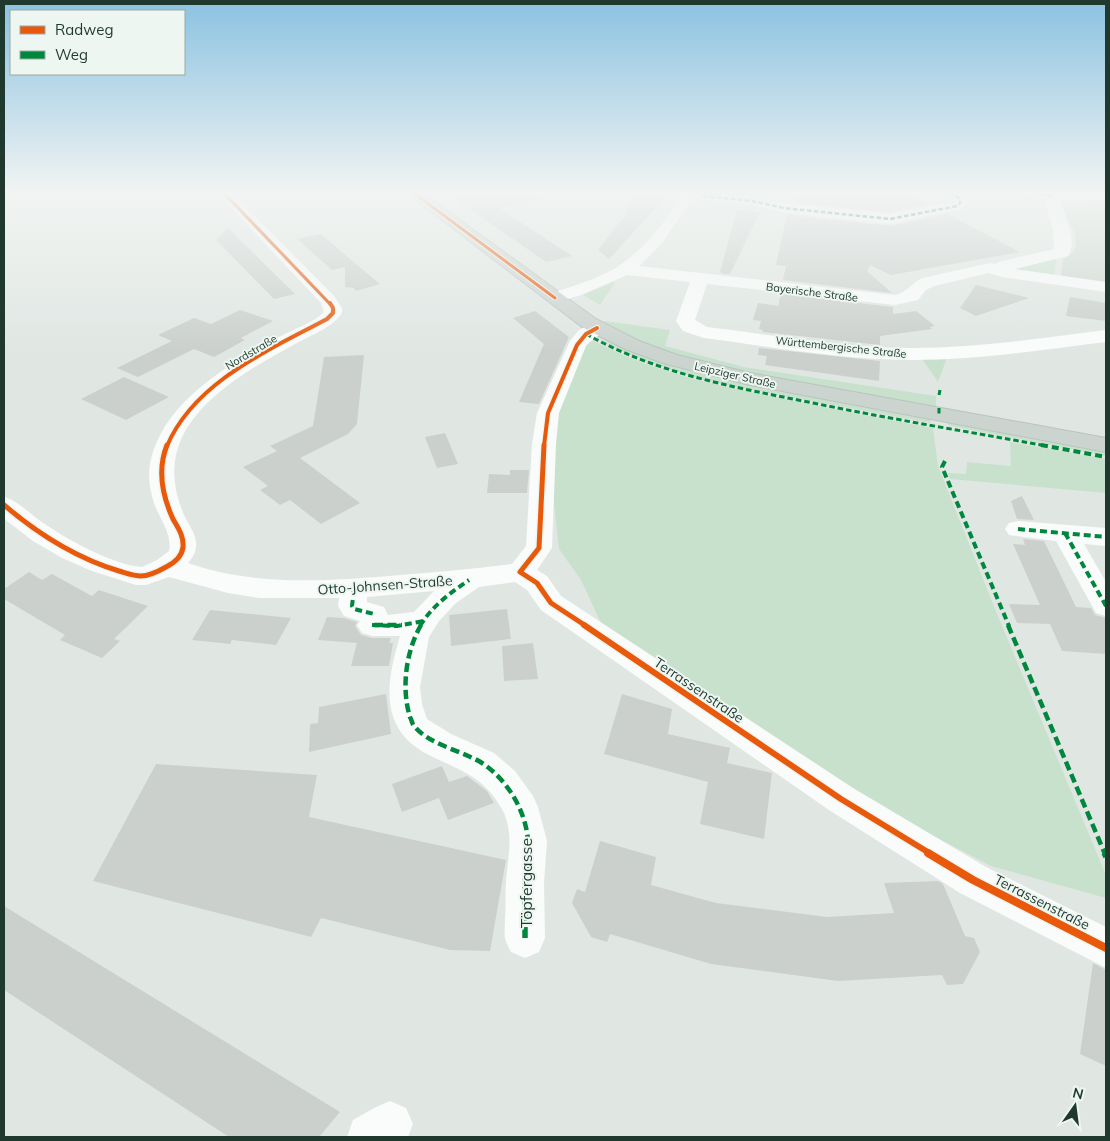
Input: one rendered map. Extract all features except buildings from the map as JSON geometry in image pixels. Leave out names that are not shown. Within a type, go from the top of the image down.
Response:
[{"type":"main road","name":"Leipziger Straße","points":[[483,244],[597,328],[632,345],[709,370],[1106,445]]},
{"type":"street","name":"Nordstraße","points":[[168,566],[177,558],[183,548],[182,539],[163,498],[160,477],[164,456],[177,426],[194,405],[228,377],[327,319],[333,313],[333,308],[328,300],[274,244]]},
{"type":"street","points":[[555,298],[596,284],[627,270],[654,244]]},
{"type":"street","name":"Bayerische Straße","points":[[627,270],[895,300],[912,296],[920,286],[928,282],[1059,254],[1064,247],[1063,244]]},
{"type":"street","name":"Bayerische Straße","points":[[990,268],[1002,272],[1106,287]]},
{"type":"street","name":"Württembergische Straße","points":[[700,279],[685,321],[690,327],[704,332],[854,350],[912,354],[979,350],[1106,336]]},
{"type":"street","points":[[520,572],[539,548],[544,444],[548,413],[577,345],[586,334],[597,328]]},
{"type":"street","points":[[4,505],[20,520],[48,538],[97,564],[140,576],[149,575],[168,566]]},
{"type":"street","points":[[1018,529],[1106,537]]},
{"type":"street","points":[[1065,533],[1106,606]]},
{"type":"street","name":"Otto-Johnsen-Straße","points":[[168,566],[186,574],[234,584],[282,589],[330,590],[469,580],[520,572]]},
{"type":"street","name":"Terrassenstraße","points":[[520,572],[537,583],[551,603],[841,799],[974,880],[1106,948]]},
{"type":"street","name":"Töpfergasse","points":[[469,580],[446,596],[424,621],[414,638],[404,687],[414,727],[426,736],[482,763],[503,782],[520,807],[529,841],[525,883],[526,938]]},
{"type":"street","points":[[354,589],[352,606],[373,620],[397,626],[424,621]]},
{"type":"shaded area","points":[[1076,244],[1106,244],[1106,286],[1069,281],[1061,275],[1063,259],[1069,256],[1076,248]]},
{"type":"green space","points":[[1053,258],[1056,259],[1054,278],[1005,271]]},
{"type":"green space","points":[[613,282],[615,283],[600,305],[583,295]]},
{"type":"green space","points":[[605,321],[670,330],[665,346],[744,367],[936,396],[936,409],[753,376],[661,351],[601,324]]},
{"type":"green space","points":[[600,335],[652,358],[712,377],[931,418],[930,423],[715,383],[621,351],[596,337]]},
{"type":"green space","points":[[590,339],[635,360],[703,381],[933,428],[938,466],[993,604],[1106,875],[1106,898],[991,866],[853,794],[606,634],[581,580],[559,549],[549,460],[550,429],[578,355]]},
{"type":"green space","points":[[948,355],[938,382],[920,356]]},
{"type":"green space","points":[[949,422],[1106,451],[1106,456],[951,426],[947,424]]},
{"type":"green space","points":[[1010,442],[1106,459],[1106,493],[950,479],[948,473],[966,474],[967,462],[1011,466]]},
{"type":"marked path","points":[[586,334],[617,351],[649,364],[715,384],[1106,457]]},
{"type":"marked path","points":[[939,395],[940,390]]},
{"type":"marked path","points":[[939,408],[939,415]]},
{"type":"marked path","points":[[945,461],[942,467],[1106,857]]},
{"type":"marked path","points":[[1018,529],[1106,537]]},
{"type":"marked path","points":[[1065,533],[1106,606]]},
{"type":"marked path","points":[[469,580],[446,596],[426,616],[414,637],[404,687],[406,704],[414,727],[439,744],[482,763],[503,782],[520,807],[529,841],[525,883],[525,938]]},
{"type":"marked path","points":[[354,589],[352,606],[354,609],[374,614]]},
{"type":"marked path","points":[[372,625],[397,626],[424,621]]},
{"type":"cycle path","points":[[4,505],[29,526],[57,544],[102,565],[142,576],[149,575],[174,562],[183,550],[183,542],[180,531],[167,506],[161,472],[162,461],[170,438],[177,426],[190,409],[225,379],[267,352],[327,319],[333,313],[333,308],[328,300],[274,244]]},
{"type":"cycle path","points":[[483,244],[555,298]]},
{"type":"cycle path","points":[[597,328],[586,334],[577,345],[548,413],[544,444],[539,548],[520,572],[537,583],[551,603],[841,799],[973,880],[1106,948]]}]
